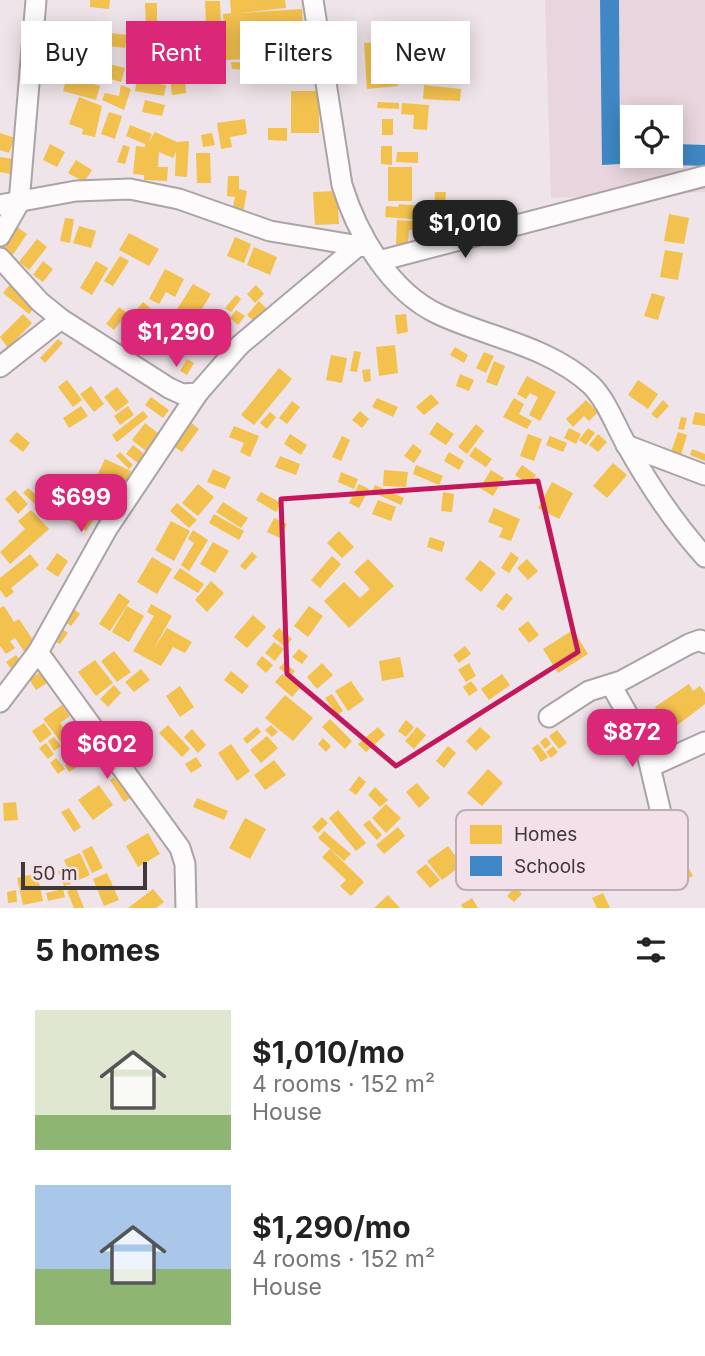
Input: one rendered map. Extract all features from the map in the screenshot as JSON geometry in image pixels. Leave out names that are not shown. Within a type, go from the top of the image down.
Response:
[{"type":"street","points":[[0,236],[10,204],[36,0]]},
{"type":"street","points":[[313,0],[342,185],[350,211],[369,252],[415,300],[437,314],[531,348],[566,367],[592,386],[674,523],[705,557]]},
{"type":"street","points":[[0,702],[38,652],[107,529],[198,393],[240,345],[369,252],[705,176]]},
{"type":"street","points":[[10,204],[76,191],[130,189],[179,199],[270,231],[369,252]]},
{"type":"street","points":[[0,258],[40,302],[61,319],[169,388],[182,394],[198,393]]},
{"type":"street","points":[[0,367],[61,319]]},
{"type":"street","points":[[626,444],[705,475]]},
{"type":"street","points":[[549,717],[589,691],[611,685],[689,644],[700,640],[705,643]]},
{"type":"street","points":[[38,652],[180,848],[186,864],[186,908]]},
{"type":"street","points":[[611,685],[645,746],[661,810]]},
{"type":"street","points":[[652,766],[705,742]]},
{"type":"highlighted area","points":[[538,481],[578,652],[396,766],[287,674],[281,499]]},
{"type":"shaded area","points":[[545,0],[705,0],[705,192],[551,198]]},
{"type":"building: Homes","points":[[90,0],[110,0],[109,9],[90,7]]},
{"type":"building: Homes","points":[[230,0],[285,0],[286,8],[239,13],[302,9],[303,21],[240,21],[240,59],[226,60],[226,21],[223,21],[223,14],[231,13]]},
{"type":"building: Homes","points":[[205,1],[220,1],[221,21],[206,21]]},
{"type":"building: Homes","points":[[145,3],[157,3],[157,21],[146,21]]},
{"type":"building: Homes","points":[[112,33],[126,35],[125,48],[112,46]]},
{"type":"building: Homes","points":[[371,42],[371,84],[398,86],[367,89],[364,43]]},
{"type":"building: Homes","points":[[231,62],[240,62],[240,69],[232,69]]},
{"type":"building: Homes","points":[[112,65],[125,68],[121,82],[112,79]]},
{"type":"building: Homes","points":[[65,84],[100,86],[96,100],[63,91]]},
{"type":"building: Homes","points":[[136,84],[166,85],[164,96],[135,91]]},
{"type":"building: Homes","points":[[171,84],[185,84],[186,93],[172,95]]},
{"type":"building: Homes","points":[[121,85],[131,89],[124,110],[102,100],[105,93],[119,96]]},
{"type":"building: Homes","points":[[424,85],[461,89],[460,101],[423,99]]},
{"type":"building: Homes","points":[[291,91],[319,91],[319,133],[291,133]]},
{"type":"building: Homes","points":[[79,97],[102,106],[95,137],[82,134],[83,129],[69,124]]},
{"type":"building: Homes","points":[[145,100],[165,105],[162,116],[142,112]]},
{"type":"building: Homes","points":[[378,102],[399,103],[399,109],[377,108]]},
{"type":"building: Homes","points":[[402,103],[429,105],[427,130],[413,129],[414,115],[401,114]]},
{"type":"building: Homes","points":[[109,112],[122,116],[115,139],[101,134]]},
{"type":"building: Homes","points":[[245,119],[247,134],[230,137],[232,147],[221,149],[217,123]]},
{"type":"building: Homes","points":[[382,119],[393,119],[393,135],[382,135]]},
{"type":"building: Homes","points":[[130,125],[152,134],[148,143],[155,132],[177,142],[189,141],[187,177],[175,176],[176,152],[173,158],[159,152],[158,167],[168,167],[167,181],[144,180],[144,175],[133,174],[136,146],[145,147],[145,144],[126,136]]},
{"type":"building: Homes","points":[[268,128],[287,128],[287,141],[268,140]]},
{"type":"building: Homes","points":[[0,133],[15,138],[9,153],[0,150]]},
{"type":"building: Homes","points":[[212,133],[215,145],[203,147],[201,135]]},
{"type":"building: Homes","points":[[50,144],[65,152],[57,167],[43,160]]},
{"type":"building: Homes","points":[[123,145],[130,147],[125,164],[117,162]]},
{"type":"building: Homes","points":[[381,146],[392,146],[392,165],[381,164]]},
{"type":"building: Homes","points":[[397,152],[418,152],[418,163],[396,162]]},
{"type":"building: Homes","points":[[196,153],[210,153],[211,183],[197,183]]},
{"type":"building: Homes","points":[[0,157],[13,159],[10,174],[0,172]]},
{"type":"building: Homes","points":[[76,160],[92,170],[84,182],[68,173]]},
{"type":"building: Homes","points":[[388,167],[412,167],[412,201],[388,201]]},
{"type":"building: Homes","points":[[228,176],[239,176],[239,189],[247,191],[243,213],[232,211],[235,197],[227,196]]},
{"type":"building: Homes","points":[[337,191],[339,224],[315,225],[313,192]]},
{"type":"building: Homes","points":[[435,192],[446,192],[444,216],[434,215]]},
{"type":"building: Homes","points":[[399,204],[423,206],[422,220],[385,217],[386,206],[398,207]]},
{"type":"building: Homes","points":[[669,214],[689,218],[684,244],[664,241]]},
{"type":"building: Homes","points":[[65,218],[74,219],[70,243],[60,241]]},
{"type":"building: Homes","points":[[397,220],[415,221],[414,230],[409,230],[408,245],[396,244]]},
{"type":"building: Homes","points":[[79,226],[96,231],[91,248],[73,243]]},
{"type":"building: Homes","points":[[17,227],[27,234],[12,256],[1,248]]},
{"type":"building: Homes","points":[[129,233],[159,249],[149,266],[119,250]]},
{"type":"building: Homes","points":[[235,237],[251,244],[244,263],[227,256]]},
{"type":"building: Homes","points":[[37,239],[47,247],[29,270],[19,262]]},
{"type":"building: Homes","points":[[254,247],[277,257],[270,275],[247,265]]},
{"type":"building: Homes","points":[[665,250],[683,253],[678,280],[660,277]]},
{"type":"building: Homes","points":[[120,256],[129,261],[113,286],[104,281]]},
{"type":"building: Homes","points":[[43,261],[53,269],[43,282],[33,275]]},
{"type":"building: Homes","points":[[96,261],[108,268],[92,295],[80,288]]},
{"type":"building: Homes","points":[[165,269],[184,279],[175,297],[166,292],[159,304],[149,299]]},
{"type":"building: Homes","points":[[11,283],[37,304],[29,314],[3,293]]},
{"type":"building: Homes","points":[[193,284],[211,294],[194,322],[176,311]]},
{"type":"building: Homes","points":[[256,285],[264,294],[255,303],[247,294]]},
{"type":"building: Homes","points":[[652,293],[665,297],[658,320],[644,316]]},
{"type":"building: Homes","points":[[236,295],[241,299],[231,312],[225,308]]},
{"type":"building: Homes","points":[[259,301],[270,312],[258,325],[247,315]]},
{"type":"building: Homes","points":[[143,302],[164,320],[155,331],[134,313]]},
{"type":"building: Homes","points":[[119,307],[127,313],[114,330],[106,324]]},
{"type":"building: Homes","points":[[236,310],[245,316],[238,325],[230,318]]},
{"type":"building: Homes","points":[[23,314],[32,323],[8,348],[0,337]]},
{"type":"building: Homes","points":[[406,314],[408,332],[397,334],[395,315]]},
{"type":"building: Homes","points":[[136,325],[155,339],[145,354],[133,346],[139,338],[130,332]]},
{"type":"building: Homes","points":[[58,339],[63,343],[45,363],[40,358]]},
{"type":"building: Homes","points":[[395,345],[398,373],[379,376],[376,347]]},
{"type":"building: Homes","points":[[455,347],[468,355],[464,363],[450,355]]},
{"type":"building: Homes","points":[[354,351],[361,352],[357,372],[350,371]]},
{"type":"building: Homes","points":[[484,352],[494,356],[486,373],[476,368]]},
{"type":"building: Homes","points":[[331,355],[347,358],[342,383],[326,380]]},
{"type":"building: Homes","points":[[187,359],[194,363],[187,375],[180,371]]},
{"type":"building: Homes","points":[[494,361],[505,366],[497,386],[486,382]]},
{"type":"building: Homes","points":[[279,368],[292,379],[254,425],[241,415]]},
{"type":"building: Homes","points":[[370,369],[371,381],[364,382],[362,370]]},
{"type":"building: Homes","points":[[460,374],[474,380],[469,391],[456,386]]},
{"type":"building: Homes","points":[[527,376],[556,392],[540,421],[529,415],[538,397],[530,393],[526,399],[517,394]]},
{"type":"building: Homes","points":[[67,380],[82,400],[73,407],[58,387]]},
{"type":"building: Homes","points":[[638,380],[658,394],[648,409],[628,395]]},
{"type":"building: Homes","points":[[91,386],[104,404],[94,412],[80,394]]},
{"type":"building: Homes","points":[[117,387],[129,402],[116,412],[104,397]]},
{"type":"building: Homes","points":[[431,394],[439,403],[424,415],[416,407]]},
{"type":"building: Homes","points":[[151,397],[169,410],[163,418],[145,405]]},
{"type":"building: Homes","points":[[377,398],[398,407],[393,417],[372,407]]},
{"type":"building: Homes","points":[[514,398],[524,404],[519,414],[532,421],[527,429],[503,417]]},
{"type":"building: Homes","points":[[586,400],[598,412],[589,421],[584,416],[573,427],[566,419]]},
{"type":"building: Homes","points":[[663,400],[669,406],[657,419],[651,414]]},
{"type":"building: Homes","points":[[292,401],[300,407],[287,424],[279,418]]},
{"type":"building: Homes","points":[[81,406],[88,416],[69,428],[63,418]]},
{"type":"building: Homes","points":[[128,406],[134,415],[120,425],[114,416]]},
{"type":"building: Homes","points":[[143,411],[148,417],[117,442],[112,435]]},
{"type":"building: Homes","points":[[360,411],[369,419],[362,428],[352,420]]},
{"type":"building: Homes","points":[[270,412],[276,417],[267,429],[260,423]]},
{"type":"building: Homes","points":[[695,412],[705,414],[705,426],[692,424]]},
{"type":"building: Homes","points":[[681,417],[687,418],[684,430],[678,429]]},
{"type":"building: Homes","points":[[189,421],[199,429],[182,452],[172,445]]},
{"type":"building: Homes","points":[[437,422],[454,434],[446,445],[429,434]]},
{"type":"building: Homes","points":[[145,423],[164,438],[151,455],[132,440]]},
{"type":"building: Homes","points":[[476,424],[484,431],[467,454],[458,447]]},
{"type":"building: Homes","points":[[234,426],[259,436],[250,457],[240,452],[244,443],[229,437]]},
{"type":"building: Homes","points":[[569,428],[581,434],[576,444],[564,438]]},
{"type":"building: Homes","points":[[588,428],[595,433],[586,445],[579,440]]},
{"type":"building: Homes","points":[[17,432],[30,443],[23,452],[9,441]]},
{"type":"building: Homes","points":[[678,432],[687,435],[681,455],[671,452]]},
{"type":"building: Homes","points":[[290,434],[307,445],[301,455],[284,444]]},
{"type":"building: Homes","points":[[528,434],[542,439],[534,461],[520,456]]},
{"type":"building: Homes","points":[[598,434],[607,442],[598,452],[589,445]]},
{"type":"building: Homes","points":[[342,436],[350,440],[341,461],[332,457]]},
{"type":"building: Homes","points":[[550,436],[567,443],[563,452],[546,445]]},
{"type":"building: Homes","points":[[413,444],[422,451],[414,463],[404,456]]},
{"type":"building: Homes","points":[[133,445],[148,457],[142,466],[126,454]]},
{"type":"building: Homes","points":[[475,447],[492,459],[486,467],[469,456]]},
{"type":"building: Homes","points":[[692,449],[705,454],[705,461],[690,455]]},
{"type":"building: Homes","points":[[120,452],[133,465],[129,469],[116,456]]},
{"type":"building: Homes","points":[[449,452],[464,461],[459,470],[444,461]]},
{"type":"building: Homes","points":[[280,456],[300,464],[296,475],[275,467]]},
{"type":"building: Homes","points":[[105,459],[131,471],[119,497],[101,488],[110,494],[86,531],[68,519],[75,509],[80,512],[97,486],[93,484]]},
{"type":"building: Homes","points":[[613,463],[627,475],[607,498],[593,486]]},
{"type":"building: Homes","points":[[416,465],[443,476],[439,485],[413,474]]},
{"type":"building: Homes","points":[[522,465],[536,475],[529,485],[515,475]]},
{"type":"building: Homes","points":[[213,469],[231,477],[225,489],[207,482]]},
{"type":"building: Homes","points":[[384,470],[408,472],[406,487],[383,486]]},
{"type":"building: Homes","points":[[491,470],[504,478],[493,496],[480,488]]},
{"type":"building: Homes","points":[[341,472],[358,479],[354,489],[338,482]]},
{"type":"building: Homes","points":[[552,482],[573,493],[559,519],[538,508]]},
{"type":"building: Homes","points":[[198,484],[214,497],[198,516],[182,503]]},
{"type":"building: Homes","points":[[359,484],[369,489],[359,508],[349,503]]},
{"type":"building: Homes","points":[[375,485],[404,498],[401,505],[372,492]]},
{"type":"building: Homes","points":[[28,488],[41,499],[36,505],[23,493]]},
{"type":"building: Homes","points":[[15,490],[28,504],[18,514],[5,499]]},
{"type":"building: Homes","points":[[261,492],[281,503],[276,512],[256,500]]},
{"type":"building: Homes","points":[[443,492],[454,494],[452,512],[441,511]]},
{"type":"building: Homes","points":[[378,500],[396,507],[391,521],[372,514]]},
{"type":"building: Homes","points":[[223,502],[248,518],[241,528],[216,512]]},
{"type":"building: Homes","points":[[177,503],[197,520],[189,528],[170,511]]},
{"type":"building: Homes","points":[[494,508],[520,519],[511,541],[499,537],[503,528],[488,522]]},
{"type":"building: Homes","points":[[31,510],[49,529],[10,564],[0,552],[25,529],[18,521]]},
{"type":"building: Homes","points":[[102,510],[121,523],[115,532],[96,519]]},
{"type":"building: Homes","points":[[214,514],[244,531],[239,540],[209,523]]},
{"type":"building: Homes","points":[[274,518],[287,524],[280,538],[267,532]]},
{"type":"building: Homes","points":[[171,521],[190,531],[174,561],[155,550]]},
{"type":"building: Homes","points":[[193,530],[208,540],[189,571],[181,565],[194,543],[188,539]]},
{"type":"building: Homes","points":[[339,531],[354,547],[342,558],[327,543]]},
{"type":"building: Homes","points":[[430,537],[445,542],[442,552],[427,547]]},
{"type":"building: Homes","points":[[213,542],[229,551],[215,573],[200,564]]},
{"type":"building: Homes","points":[[252,552],[257,557],[245,570],[240,566]]},
{"type":"building: Homes","points":[[511,552],[519,558],[509,573],[501,568]]},
{"type":"building: Homes","points":[[57,553],[68,561],[58,577],[46,569]]},
{"type":"building: Homes","points":[[30,554],[39,565],[11,588],[14,592],[6,598],[0,590],[0,578]]},
{"type":"building: Homes","points":[[332,556],[341,564],[320,588],[311,580]]},
{"type":"building: Homes","points":[[152,557],[172,569],[157,594],[137,582]]},
{"type":"building: Homes","points":[[368,559],[394,586],[349,628],[324,601],[344,582],[360,598],[370,589],[354,572]]},
{"type":"building: Homes","points":[[527,559],[538,571],[528,580],[517,568]]},
{"type":"building: Homes","points":[[480,560],[496,573],[481,592],[465,579]]},
{"type":"building: Homes","points":[[180,568],[204,584],[198,593],[173,578]]},
{"type":"building: Homes","points":[[211,581],[224,593],[207,612],[195,600]]},
{"type":"building: Homes","points":[[119,593],[130,601],[110,631],[99,624]]},
{"type":"building: Homes","points":[[506,593],[513,598],[503,611],[496,606]]},
{"type":"building: Homes","points":[[151,604],[172,616],[153,650],[167,628],[192,642],[185,653],[173,647],[161,666],[133,651],[154,616],[147,612]]},
{"type":"building: Homes","points":[[4,606],[14,622],[19,619],[54,671],[44,678],[47,683],[36,690],[29,679],[39,673],[15,638],[10,641],[15,648],[6,654],[0,646],[0,608]]},
{"type":"building: Homes","points":[[127,606],[144,616],[129,642],[112,632]]},
{"type":"building: Homes","points":[[309,606],[323,616],[308,637],[294,626]]},
{"type":"building: Homes","points":[[72,607],[80,614],[71,626],[62,620]]},
{"type":"building: Homes","points":[[253,615],[266,627],[247,648],[234,637]]},
{"type":"building: Homes","points":[[528,621],[539,635],[529,643],[518,629]]},
{"type":"building: Homes","points":[[59,627],[68,633],[60,644],[51,639]]},
{"type":"building: Homes","points":[[279,628],[292,639],[285,647],[272,636]]},
{"type":"building: Homes","points":[[573,630],[588,654],[558,673],[543,649]]},
{"type":"building: Homes","points":[[274,642],[284,649],[275,661],[265,653]]},
{"type":"building: Homes","points":[[465,646],[471,654],[459,663],[453,655]]},
{"type":"building: Homes","points":[[299,649],[308,656],[302,664],[292,657]]},
{"type":"building: Homes","points":[[114,651],[131,672],[117,682],[101,661]]},
{"type":"building: Homes","points":[[16,655],[25,667],[15,674],[6,662]]},
{"type":"building: Homes","points":[[262,656],[273,665],[266,673],[256,664]]},
{"type":"building: Homes","points":[[400,657],[404,677],[382,681],[379,661]]},
{"type":"building: Homes","points":[[95,660],[113,683],[96,696],[78,672]]},
{"type":"building: Homes","points":[[284,663],[295,671],[290,677],[279,668]]},
{"type":"building: Homes","points":[[322,663],[333,675],[317,689],[307,677]]},
{"type":"building: Homes","points":[[469,663],[476,676],[466,682],[458,670]]},
{"type":"building: Homes","points":[[141,669],[150,680],[134,692],[125,682]]},
{"type":"building: Homes","points":[[231,671],[249,686],[242,694],[224,680]]},
{"type":"building: Homes","points":[[282,674],[300,688],[292,697],[275,682]]},
{"type":"building: Homes","points":[[502,674],[510,685],[489,700],[481,689]]},
{"type":"building: Homes","points":[[351,681],[364,700],[348,711],[335,691]]},
{"type":"building: Homes","points":[[471,681],[478,690],[469,696],[463,687]]},
{"type":"building: Homes","points":[[689,684],[693,691],[700,686],[705,693],[705,704],[671,730],[655,707]]},
{"type":"building: Homes","points":[[114,685],[121,693],[108,707],[100,699]]},
{"type":"building: Homes","points":[[180,686],[194,707],[180,717],[166,696]]},
{"type":"building: Homes","points":[[332,694],[343,711],[337,715],[325,698]]},
{"type":"building: Homes","points":[[285,695],[313,718],[293,741],[265,718]]},
{"type":"building: Homes","points":[[62,705],[70,716],[60,723],[74,741],[65,747],[43,719]]},
{"type":"building: Homes","points":[[649,713],[660,729],[651,735],[640,718]]},
{"type":"building: Homes","points":[[330,719],[352,741],[345,749],[322,727]]},
{"type":"building: Homes","points":[[406,720],[414,727],[406,737],[398,731]]},
{"type":"building: Homes","points":[[44,723],[52,734],[40,743],[32,731]]},
{"type":"building: Homes","points":[[168,725],[190,749],[182,757],[159,733]]},
{"type":"building: Homes","points":[[271,725],[278,732],[272,737],[265,730]]},
{"type":"building: Homes","points":[[257,727],[261,732],[247,744],[243,739]]},
{"type":"building: Homes","points":[[378,727],[385,735],[366,752],[358,744]]},
{"type":"building: Homes","points":[[417,727],[426,735],[414,749],[405,741]]},
{"type":"building: Homes","points":[[480,727],[491,737],[476,751],[466,741]]},
{"type":"building: Homes","points":[[192,729],[206,745],[198,753],[184,737]]},
{"type":"building: Homes","points":[[557,730],[567,743],[559,749],[549,736]]},
{"type":"building: Homes","points":[[267,736],[278,748],[261,763],[250,750]]},
{"type":"building: Homes","points":[[54,737],[61,746],[54,751],[48,741]]},
{"type":"building: Homes","points":[[546,737],[551,744],[545,749],[540,742]]},
{"type":"building: Homes","points":[[323,738],[331,746],[326,752],[318,744]]},
{"type":"building: Homes","points":[[46,743],[54,754],[48,759],[39,748]]},
{"type":"building: Homes","points":[[231,744],[250,771],[237,781],[218,753]]},
{"type":"building: Homes","points":[[538,744],[548,757],[541,762],[532,748]]},
{"type":"building: Homes","points":[[448,746],[456,753],[444,768],[436,761]]},
{"type":"building: Homes","points":[[553,746],[558,752],[551,758],[546,752]]},
{"type":"building: Homes","points":[[79,748],[87,759],[82,763],[73,752]]},
{"type":"building: Homes","points":[[196,757],[202,766],[191,773],[185,764]]},
{"type":"building: Homes","points":[[56,758],[65,769],[58,774],[50,763]]},
{"type":"building: Homes","points":[[76,758],[80,765],[69,772],[65,765]]},
{"type":"building: Homes","points":[[274,760],[286,775],[265,790],[254,775]]},
{"type":"building: Homes","points":[[131,767],[145,789],[124,802],[110,780]]},
{"type":"building: Homes","points":[[488,769],[503,783],[482,806],[467,793]]},
{"type":"building: Homes","points":[[359,776],[366,782],[356,795],[349,790]]},
{"type":"building: Homes","points":[[417,783],[430,798],[419,808],[406,792]]},
{"type":"building: Homes","points":[[99,785],[113,805],[93,820],[78,800]]},
{"type":"building: Homes","points":[[375,787],[388,800],[380,807],[368,795]]},
{"type":"building: Homes","points":[[197,798],[228,811],[224,820],[193,807]]},
{"type":"building: Homes","points":[[16,802],[18,820],[4,821],[3,803]]},
{"type":"building: Homes","points":[[386,804],[401,818],[386,833],[372,818]]},
{"type":"building: Homes","points":[[69,808],[81,827],[74,832],[61,812]]},
{"type":"building: Homes","points":[[338,810],[366,843],[356,851],[329,818]]},
{"type":"building: Homes","points":[[322,817],[328,823],[318,833],[312,827]]},
{"type":"building: Homes","points":[[245,818],[266,829],[250,859],[229,848]]},
{"type":"building: Homes","points":[[369,820],[382,835],[377,840],[363,825]]},
{"type":"building: Homes","points":[[398,827],[405,836],[384,854],[376,845]]},
{"type":"building: Homes","points":[[324,831],[351,854],[344,861],[318,838]]},
{"type":"building: Homes","points":[[148,833],[160,854],[138,867],[126,846]]},
{"type":"building: Homes","points":[[92,846],[103,868],[92,873],[82,851]]},
{"type":"building: Homes","points":[[448,846],[456,857],[456,870],[442,880],[427,861]]},
{"type":"building: Homes","points":[[330,849],[364,882],[351,896],[340,886],[346,880],[322,857]]},
{"type":"building: Homes","points":[[80,853],[90,875],[74,882],[64,860]]},
{"type":"building: Homes","points":[[426,864],[440,880],[430,888],[416,872]]},
{"type":"building: Homes","points":[[65,869],[71,884],[64,886],[58,871]]},
{"type":"building: Homes","points":[[37,873],[43,901],[23,905],[17,878]]},
{"type":"building: Homes","points":[[107,873],[119,900],[104,906],[93,879]]},
{"type":"building: Homes","points":[[76,888],[84,908],[74,908],[67,891]]},
{"type":"building: Homes","points":[[63,889],[65,897],[48,901],[46,893]]},
{"type":"building: Homes","points":[[153,889],[164,902],[156,908],[128,908]]},
{"type":"building: Homes","points":[[16,890],[17,902],[8,903],[7,892]]},
{"type":"building: Homes","points":[[512,890],[518,890],[522,894],[514,902],[507,896]]},
{"type":"building: Homes","points":[[603,893],[610,908],[597,908],[592,898]]},
{"type":"building: Homes","points":[[388,895],[400,908],[374,908]]},
{"type":"building: Homes","points":[[472,898],[478,908],[463,908],[461,905]]},
{"type":"building: Schools","points":[[600,0],[619,0],[620,164],[602,165]]},
{"type":"building: Schools","points":[[683,144],[705,145],[705,166],[683,165]]}]
